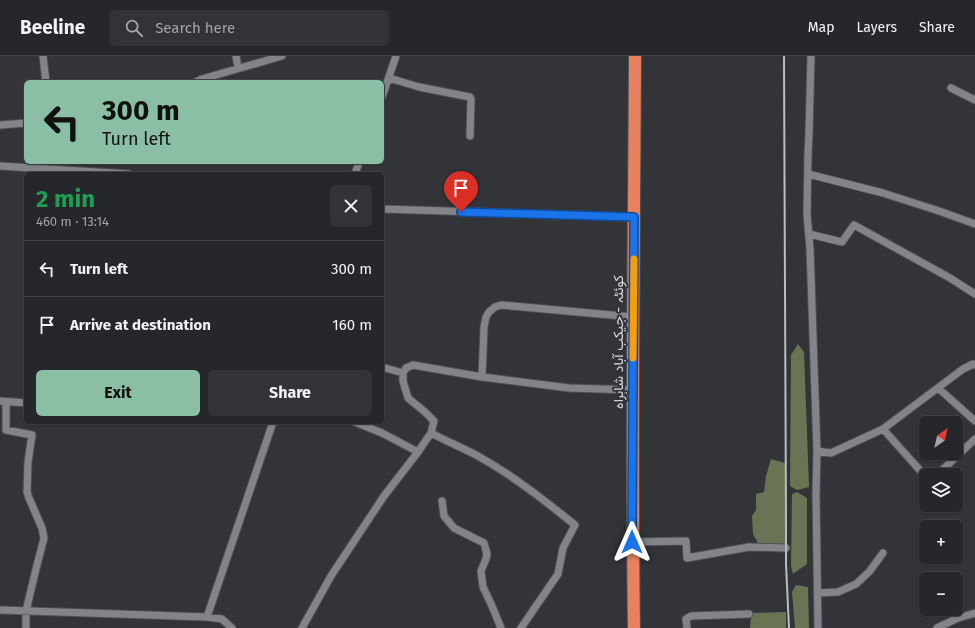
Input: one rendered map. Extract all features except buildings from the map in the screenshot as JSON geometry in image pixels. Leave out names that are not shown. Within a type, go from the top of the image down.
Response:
[{"type":"highway","name":"کوئٹہ - جیکب آباد شاہراہ","points":[[634,628],[632,542],[635,56]]},
{"type":"street","points":[[43,56],[46,80]]},
{"type":"street","points":[[236,56],[238,68]]},
{"type":"street","points":[[200,80],[282,56]]},
{"type":"street","points":[[384,92],[396,56]]},
{"type":"street","points":[[811,56],[807,214],[817,451],[816,494],[818,628]]},
{"type":"street","points":[[389,78],[419,87],[470,97],[470,136]]},
{"type":"street","points":[[951,88],[975,100]]},
{"type":"street","points":[[0,125],[24,123]]},
{"type":"street","points":[[0,166],[97,172]]},
{"type":"street","points":[[808,174],[883,193],[975,224]]},
{"type":"street","points":[[384,209],[634,217]]},
{"type":"street","points":[[809,234],[842,242],[854,225],[975,294]]},
{"type":"street","points":[[482,376],[484,327],[486,317],[495,307],[501,305],[633,317]]},
{"type":"street","points":[[817,451],[831,453],[882,429],[963,369],[973,364],[975,365]]},
{"type":"street","points":[[302,628],[331,576],[384,496],[431,433],[434,421],[408,398],[403,381],[403,373],[406,368],[413,365],[570,388],[633,390]]},
{"type":"street","points":[[384,368],[403,373]]},
{"type":"street","points":[[938,388],[975,422]]},
{"type":"street","points":[[24,403],[3,401],[3,416],[6,430],[32,435],[28,462],[27,492],[44,533],[44,541],[26,611],[26,628]]},
{"type":"street","points":[[207,617],[271,424]]},
{"type":"street","points":[[360,424],[382,433],[418,452]]},
{"type":"street","points":[[882,429],[919,469]]},
{"type":"street","points":[[431,433],[476,455],[516,480],[575,525],[563,548],[558,574],[522,628]]},
{"type":"street","points":[[944,468],[975,439]]},
{"type":"street","points":[[442,500],[444,516],[454,528],[484,543],[487,554],[481,571],[483,588],[501,628]]},
{"type":"street","points":[[632,542],[686,541],[687,558],[749,547],[786,548]]},
{"type":"street","points":[[818,593],[838,592],[856,584],[869,572],[883,553]]},
{"type":"street","points":[[0,610],[207,617],[222,620],[232,628]]},
{"type":"street","points":[[937,628],[958,618],[975,613]]},
{"type":"street","points":[[687,628],[686,619],[691,616],[749,614]]},
{"type":"green space","points":[[798,344],[804,352],[809,487],[797,490],[790,486],[791,355]]},
{"type":"green space","points":[[771,459],[785,463],[785,545],[759,545],[753,534],[752,516],[756,510],[756,494],[764,492],[766,476]]},
{"type":"green space","points":[[797,492],[807,498],[807,564],[793,574],[791,566],[792,494]]},
{"type":"green space","points":[[796,585],[808,587],[809,628],[795,628],[792,592]]},
{"type":"green space","points":[[786,612],[786,628],[750,628],[751,616],[753,613]]},
{"type":"railway","points":[[784,56],[786,564],[789,628]]},
{"type":"slow traffic","points":[[633,358],[634,259]]},
{"type":"route","points":[[461,212],[634,217],[632,542]]}]
